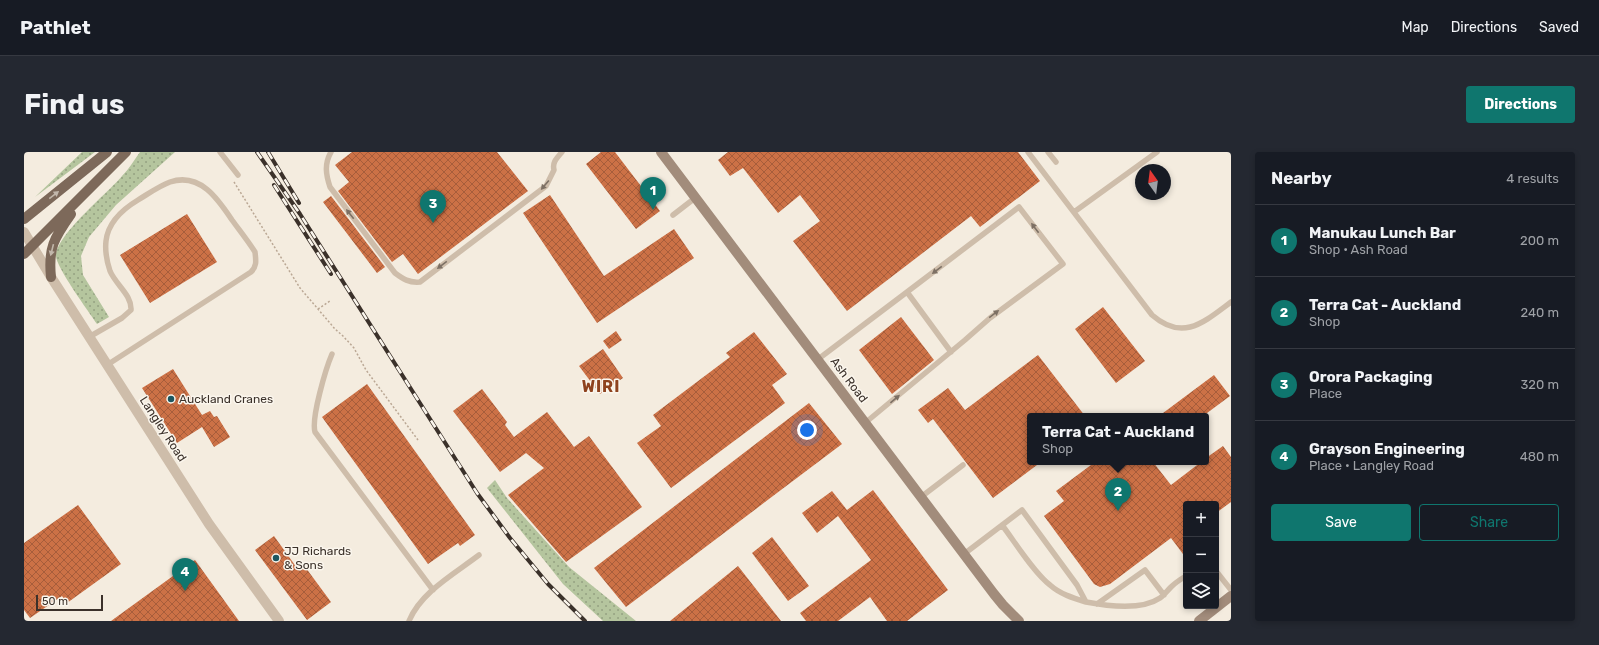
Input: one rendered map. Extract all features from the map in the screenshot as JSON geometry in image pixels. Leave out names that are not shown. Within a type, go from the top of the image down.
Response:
[{"type":"main road","points":[[24,219],[108,152]]},
{"type":"main road","points":[[24,254],[28,244],[86,193],[126,152]]},
{"type":"main road","name":"Ash Road","points":[[661,152],[1002,605],[1019,621]]},
{"type":"main road","points":[[51,277],[49,260],[54,241],[86,193]]},
{"type":"main road","points":[[24,207],[41,206]]},
{"type":"main road","points":[[1199,621],[1231,596]]},
{"type":"street","name":"Langley Road","points":[[24,232],[28,244],[51,277],[209,524],[280,621]]},
{"type":"lane","points":[[220,152],[238,175]]},
{"type":"lane","points":[[331,152],[327,164],[326,174],[330,187],[395,273],[405,281],[414,283],[420,282],[546,186],[554,170],[553,166],[555,161],[562,152]]},
{"type":"lane","points":[[1028,152],[1152,315],[1170,327],[1190,327],[1212,316],[1231,302]]},
{"type":"lane","points":[[1048,152],[1056,162]]},
{"type":"lane","points":[[1074,212],[1156,152]]},
{"type":"lane","points":[[89,337],[122,318],[131,310],[132,303],[110,271],[106,254],[107,236],[112,222],[136,201],[171,182],[182,181],[197,183],[206,188],[216,197],[255,252],[256,261],[254,268],[251,272],[107,365]]},
{"type":"lane","points":[[673,215],[695,198]]},
{"type":"lane","points":[[817,360],[1019,207],[1063,264],[990,318],[865,423]]},
{"type":"lane","points":[[908,292],[951,352]]},
{"type":"lane","points":[[332,354],[328,363],[315,415],[313,426],[315,432],[433,590]]},
{"type":"lane","points":[[921,498],[963,465]]},
{"type":"lane","points":[[964,554],[1022,510],[1077,585],[1086,602]]},
{"type":"lane","points":[[1002,525],[1044,580],[1059,592],[1072,598],[1114,607],[1134,606],[1151,602],[1164,595],[1172,586],[1183,578]]},
{"type":"lane","points":[[409,621],[418,604],[433,590],[479,555]]},
{"type":"lane","points":[[1098,604],[1145,570],[1164,595]]},
{"type":"lane","points":[[1218,573],[1231,590]]},
{"type":"path","points":[[230,176],[300,288],[317,309],[354,348],[366,370],[418,440]]},
{"type":"path","points":[[317,309],[330,301]]},
{"type":"green space","points":[[82,152],[95,152],[35,197]]},
{"type":"green space","points":[[140,152],[175,152],[116,205],[89,237],[81,256],[83,275],[109,317],[97,324],[61,270],[56,256],[58,247],[73,226],[125,173]]},
{"type":"green space","points":[[495,480],[507,498],[569,567],[636,621],[603,621],[563,584],[487,488]]},
{"type":"building","points":[[352,152],[497,152],[528,191],[418,274],[403,254],[392,262],[338,191],[349,182],[335,165]]},
{"type":"building","points":[[601,152],[615,152],[660,211],[636,229],[586,164]]},
{"type":"building","points":[[728,152],[1018,152],[1040,181],[980,227],[971,216],[847,311],[793,241],[820,221],[800,195],[778,213],[743,168],[730,176],[718,160]]},
{"type":"building","points":[[550,195],[604,276],[674,229],[694,258],[597,323],[523,213]]},
{"type":"building","points":[[331,196],[385,267],[377,273],[323,202]]},
{"type":"building","points":[[187,214],[217,262],[150,303],[120,255]]},
{"type":"building","points":[[1103,307],[1145,361],[1116,383],[1075,329]]},
{"type":"building","points":[[901,317],[934,360],[892,394],[859,350]]},
{"type":"building","points":[[616,331],[622,340],[609,349],[603,341]]},
{"type":"building","points":[[754,332],[787,374],[772,385],[785,403],[671,488],[637,443],[661,426],[653,415],[730,357],[726,353]]},
{"type":"building","points":[[603,349],[623,378],[600,394],[579,366]]},
{"type":"building","points":[[1038,355],[1083,413],[1027,413],[1027,465],[1037,465],[993,498],[933,419],[928,423],[918,410],[948,388],[965,410]]},
{"type":"building","name":"Auckland Cranes","points":[[173,369],[202,415],[210,411],[214,417],[217,416],[230,437],[214,447],[202,427],[177,443],[142,388]]},
{"type":"building","points":[[1214,375],[1230,396],[1207,413],[1163,413]]},
{"type":"building","points":[[367,384],[475,535],[460,546],[458,543],[428,564],[322,417]]},
{"type":"building","points":[[482,389],[507,422],[505,425],[514,437],[547,412],[574,447],[589,436],[642,507],[566,562],[508,495],[544,468],[526,453],[500,472],[453,411]]},
{"type":"building","points":[[809,403],[842,444],[626,607],[594,568]]},
{"type":"building","points":[[1223,446],[1231,457],[1231,502],[1219,511],[1219,501],[1183,501],[1183,554],[1171,538],[1110,584],[1100,587],[1094,584],[1044,516],[1064,501],[1056,491],[1091,465],[1155,465],[1171,485],[1197,465],[1209,465],[1209,456]]},
{"type":"building","points":[[873,490],[948,590],[907,621],[887,621],[870,597],[838,621],[806,621],[800,613],[871,560],[838,516],[817,533],[802,513],[832,491],[847,510]]},
{"type":"building","points":[[78,505],[121,564],[67,603],[62,596],[30,618],[24,610],[24,543]]},
{"type":"building","points":[[274,536],[297,568],[303,564],[331,602],[307,620],[255,550]]},
{"type":"building","points":[[772,537],[809,586],[788,601],[752,553]]},
{"type":"building","points":[[195,560],[239,621],[111,621]]},
{"type":"building","points":[[738,566],[781,621],[670,621]]},
{"type":"railway","points":[[257,152],[300,214],[477,493],[510,538],[548,584],[585,621]]},
{"type":"railway","points":[[268,152],[299,203]]},
{"type":"railway","points":[[274,185],[331,274]]},
{"type":"place","name":"Manukau Lunch Bar","points":[[653,210]]},
{"type":"place","name":"Orora Packaging","points":[[433,223]]},
{"type":"place","name":"Auckland Cranes","points":[[171,399]]},
{"type":"place","name":"Terra Cat - Auckland","points":[[1118,511]]},
{"type":"place","name":"JJ Richards & Sons","points":[[276,558]]},
{"type":"place","name":"Grayson Engineering","points":[[185,591]]},
{"type":"district","name":"WIRI","points":[[601,386]]}]
